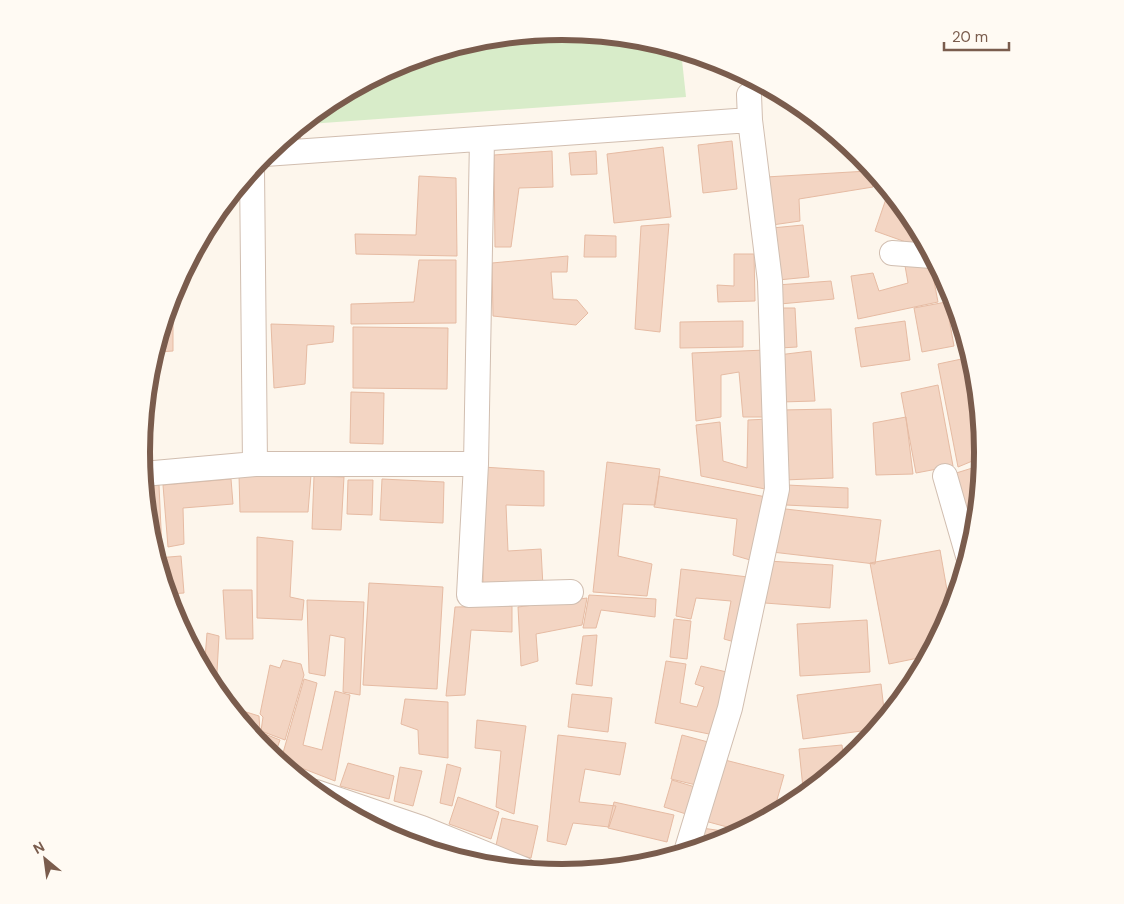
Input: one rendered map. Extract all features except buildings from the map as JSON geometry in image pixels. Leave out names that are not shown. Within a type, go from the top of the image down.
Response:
[{"type":"street","points":[[689,844],[730,708],[777,489],[770,281],[750,120],[749,95]]},
{"type":"street","points":[[279,153],[750,120]]},
{"type":"street","points":[[482,139],[476,464],[469,595],[570,592]]},
{"type":"street","points":[[252,180],[255,464]]},
{"type":"street","points":[[892,253],[924,255]]},
{"type":"street","points":[[151,473],[255,464],[476,464]]},
{"type":"street","points":[[945,476],[964,542]]},
{"type":"street","points":[[343,801],[422,828],[496,858]]},
{"type":"green space","points":[[535,41],[589,41],[616,44],[642,48],[682,58],[686,97],[313,124],[356,95],[404,71],[455,54],[482,48]]}]
